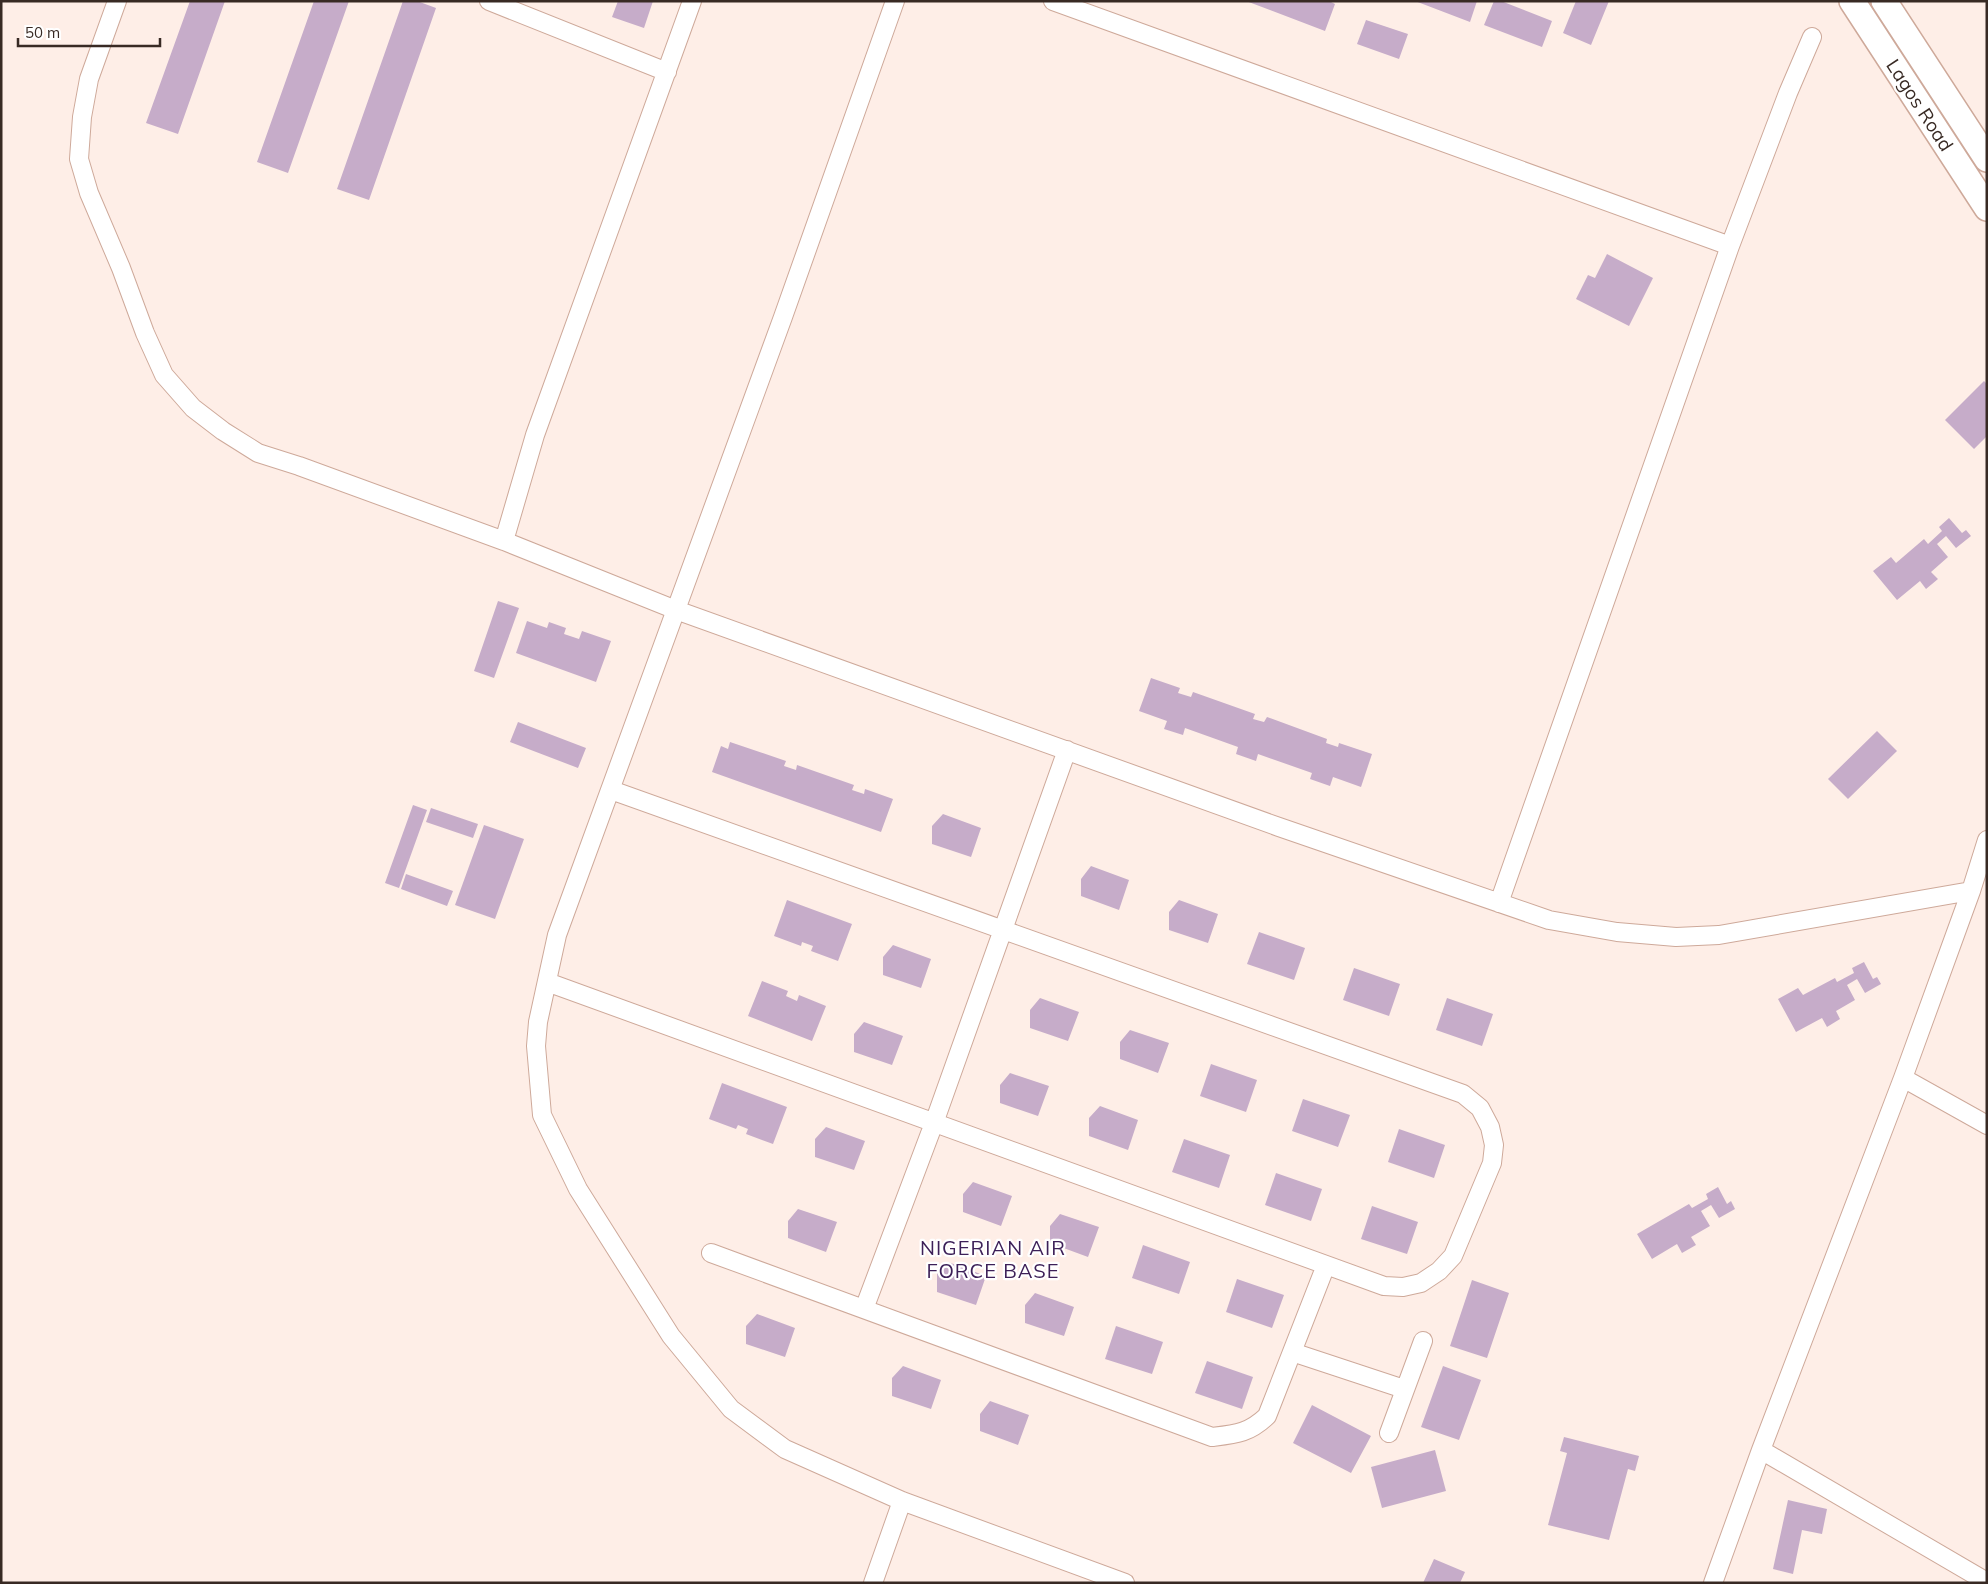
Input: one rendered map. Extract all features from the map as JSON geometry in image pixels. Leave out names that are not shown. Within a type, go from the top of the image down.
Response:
[{"type":"main road","name":"Lagos Road","points":[[1852,1],[1987,208]]},
{"type":"main road","name":"Lagos Road","points":[[1884,1],[1987,159]]},
{"type":"street","points":[[117,1],[88,79],[82,117],[79,158],[88,193],[122,268],[145,334],[164,375],[193,408],[223,432],[258,453],[309,469],[504,541],[676,610],[1279,827],[1549,920],[1617,932],[1676,938],[1719,935],[1971,891]]},
{"type":"street","points":[[488,1],[667,72]]},
{"type":"street","points":[[504,541],[534,435],[692,1]]},
{"type":"street","points":[[895,1],[557,935],[538,1022],[536,1046],[542,1115],[578,1189],[671,1336],[731,1409],[785,1449],[902,1501],[1118,1582]]},
{"type":"street","points":[[1053,1],[1730,246]]},
{"type":"street","points":[[1499,903],[1730,246],[1784,101],[1812,37]]},
{"type":"street","points":[[864,1309],[934,1122],[1067,750]]},
{"type":"street","points":[[547,982],[1384,1286],[1403,1287],[1421,1283],[1439,1271],[1453,1256],[1492,1163],[1494,1145],[1490,1127],[1480,1108],[1463,1094],[611,790]]},
{"type":"street","points":[[1713,1583],[1761,1450],[1903,1078],[1971,891],[1987,840]]},
{"type":"street","points":[[1903,1078],[1987,1125]]},
{"type":"street","points":[[711,1253],[1212,1437],[1242,1433],[1256,1426],[1267,1416],[1326,1265]]},
{"type":"street","points":[[1389,1433],[1423,1341]]},
{"type":"street","points":[[1292,1352],[1404,1389]]},
{"type":"street","points":[[1761,1450],[1987,1582]]},
{"type":"street","points":[[873,1583],[902,1501]]},
{"type":"building","points":[[190,1],[225,1],[178,134],[146,123]]},
{"type":"building","points":[[314,1],[349,1],[288,173],[257,162]]},
{"type":"building","points":[[403,1],[417,1],[436,8],[369,200],[337,189]]},
{"type":"building","points":[[618,1],[653,1],[644,28],[612,17]]},
{"type":"building","points":[[1246,1],[1329,1],[1335,4],[1325,31]]},
{"type":"building","points":[[1415,1],[1477,1],[1470,22]]},
{"type":"building","points":[[1494,1],[1501,1],[1552,21],[1542,47],[1484,25]]},
{"type":"building","points":[[1576,1],[1609,1],[1591,45],[1563,33]]},
{"type":"building","points":[[1366,20],[1408,34],[1399,59],[1357,44]]},
{"type":"building","points":[[1607,254],[1653,278],[1629,326],[1576,299],[1588,275],[1595,278]]},
{"type":"building","points":[[1984,381],[1987,384],[1987,436],[1974,449],[1945,420]]},
{"type":"building","points":[[1949,518],[1962,533],[1966,530],[1971,536],[1956,548],[1946,536],[1937,544],[1948,557],[1931,572],[1938,579],[1926,589],[1920,581],[1897,600],[1873,571],[1891,557],[1896,563],[1924,539],[1928,544],[1942,531],[1939,527]]},
{"type":"building","points":[[498,601],[519,608],[494,678],[474,671]]},
{"type":"building","points":[[527,621],[547,628],[549,622],[566,628],[564,634],[579,639],[582,631],[611,641],[596,682],[516,653]]},
{"type":"building","points":[[1151,678],[1180,688],[1178,693],[1191,697],[1193,692],[1255,714],[1253,719],[1264,722],[1267,717],[1327,739],[1326,743],[1338,747],[1339,743],[1372,754],[1361,787],[1333,777],[1330,786],[1310,779],[1312,773],[1258,754],[1256,761],[1236,754],[1238,747],[1185,728],[1183,735],[1164,729],[1167,721],[1139,711]]},
{"type":"building","points":[[518,722],[586,748],[578,768],[510,742]]},
{"type":"building","points":[[1877,731],[1897,751],[1848,799],[1828,779]]},
{"type":"building","points":[[730,742],[786,761],[784,766],[796,770],[797,765],[854,785],[852,790],[864,794],[865,789],[893,799],[881,832],[712,772],[721,746],[728,749]]},
{"type":"building","points":[[413,805],[427,810],[399,888],[385,883]]},
{"type":"building","points":[[431,808],[478,824],[473,838],[426,822]]},
{"type":"building","points":[[943,814],[981,828],[971,857],[932,844],[932,826]]},
{"type":"building","points":[[484,825],[524,839],[495,919],[455,905]]},
{"type":"building","points":[[1091,866],[1129,880],[1119,910],[1081,896],[1081,879]]},
{"type":"building","points":[[406,874],[453,891],[447,906],[401,889]]},
{"type":"building","points":[[787,900],[852,924],[838,961],[811,951],[813,946],[802,942],[801,946],[774,936]]},
{"type":"building","points":[[1179,900],[1218,914],[1208,943],[1169,930],[1169,912]]},
{"type":"building","points":[[1259,932],[1305,948],[1294,980],[1247,964]]},
{"type":"building","points":[[893,945],[931,959],[921,988],[883,975],[883,957]]},
{"type":"building","points":[[1864,962],[1873,979],[1877,977],[1881,984],[1865,993],[1857,979],[1847,985],[1855,1000],[1836,1011],[1840,1019],[1827,1027],[1822,1018],[1796,1032],[1778,999],[1798,988],[1803,995],[1835,978],[1837,982],[1854,973],[1852,968]]},
{"type":"building","points":[[1354,968],[1400,984],[1389,1016],[1343,1000]]},
{"type":"building","points":[[762,981],[788,991],[786,996],[797,1001],[799,995],[826,1006],[812,1041],[748,1016]]},
{"type":"building","points":[[1040,998],[1079,1012],[1068,1041],[1030,1028],[1030,1010]]},
{"type":"building","points":[[1447,998],[1493,1014],[1482,1046],[1436,1030]]},
{"type":"building","points":[[864,1022],[903,1036],[892,1065],[854,1052],[854,1034]]},
{"type":"building","points":[[1130,1030],[1169,1043],[1158,1073],[1120,1059],[1120,1042]]},
{"type":"building","points":[[1211,1064],[1257,1080],[1246,1112],[1200,1096]]},
{"type":"building","points":[[1010,1073],[1049,1086],[1038,1116],[1000,1103],[1000,1085]]},
{"type":"building","points":[[722,1083],[787,1107],[773,1144],[746,1134],[748,1129],[738,1125],[736,1129],[709,1119]]},
{"type":"building","points":[[1303,1099],[1350,1115],[1338,1147],[1292,1131]]},
{"type":"building","points":[[1100,1106],[1138,1120],[1128,1150],[1089,1136],[1089,1118]]},
{"type":"building","points":[[826,1127],[865,1141],[854,1170],[815,1157],[815,1139]]},
{"type":"building","points":[[1399,1129],[1445,1145],[1434,1178],[1388,1162]]},
{"type":"building","points":[[1184,1139],[1230,1155],[1219,1188],[1172,1172]]},
{"type":"building","points":[[1276,1173],[1322,1189],[1311,1221],[1265,1205]]},
{"type":"building","points":[[973,1182],[1012,1196],[1001,1226],[963,1212],[963,1194]]},
{"type":"building","points":[[1718,1187],[1727,1204],[1731,1201],[1735,1209],[1719,1218],[1711,1205],[1701,1211],[1710,1226],[1691,1237],[1696,1245],[1682,1253],[1677,1244],[1652,1259],[1637,1234],[1689,1204],[1692,1208],[1708,1199],[1706,1194]]},
{"type":"building","points":[[1372,1206],[1418,1222],[1407,1254],[1361,1239]]},
{"type":"building","points":[[798,1209],[837,1222],[826,1252],[788,1238],[788,1221]]},
{"type":"building","points":[[1060,1214],[1099,1227],[1088,1257],[1050,1243],[1050,1226]]},
{"type":"building","points":[[1143,1245],[1190,1262],[1179,1294],[1132,1278]]},
{"type":"building","points":[[948,1262],[986,1276],[976,1305],[937,1292],[937,1274]]},
{"type":"building","points":[[1237,1279],[1284,1295],[1272,1328],[1226,1312]]},
{"type":"building","points":[[1472,1280],[1509,1293],[1487,1358],[1450,1346]]},
{"type":"building","points":[[1035,1293],[1074,1307],[1064,1336],[1025,1323],[1025,1305]]},
{"type":"building","points":[[757,1314],[795,1328],[785,1357],[746,1344],[746,1326]]},
{"type":"building","points":[[1116,1326],[1163,1342],[1152,1374],[1105,1359]]},
{"type":"building","points":[[1207,1361],[1253,1377],[1242,1409],[1195,1393]]},
{"type":"building","points":[[903,1366],[941,1380],[931,1409],[892,1396],[892,1378]]},
{"type":"building","points":[[1443,1366],[1481,1380],[1459,1440],[1421,1427]]},
{"type":"building","points":[[990,1401],[1029,1415],[1018,1445],[980,1431],[980,1414]]},
{"type":"building","points":[[1312,1405],[1371,1436],[1351,1473],[1293,1443]]},
{"type":"building","points":[[1564,1437],[1639,1456],[1635,1471],[1628,1469],[1609,1540],[1548,1525],[1567,1453],[1560,1451]]},
{"type":"building","points":[[1435,1450],[1446,1491],[1382,1508],[1371,1467]]},
{"type":"building","points":[[1788,1500],[1827,1509],[1822,1534],[1802,1530],[1793,1574],[1773,1569]]},
{"type":"building","points":[[1434,1559],[1465,1572],[1460,1583],[1423,1583]]},
{"type":"district","name":"NIGERIAN AIR FORCE BASE","points":[[993,1258]]}]
